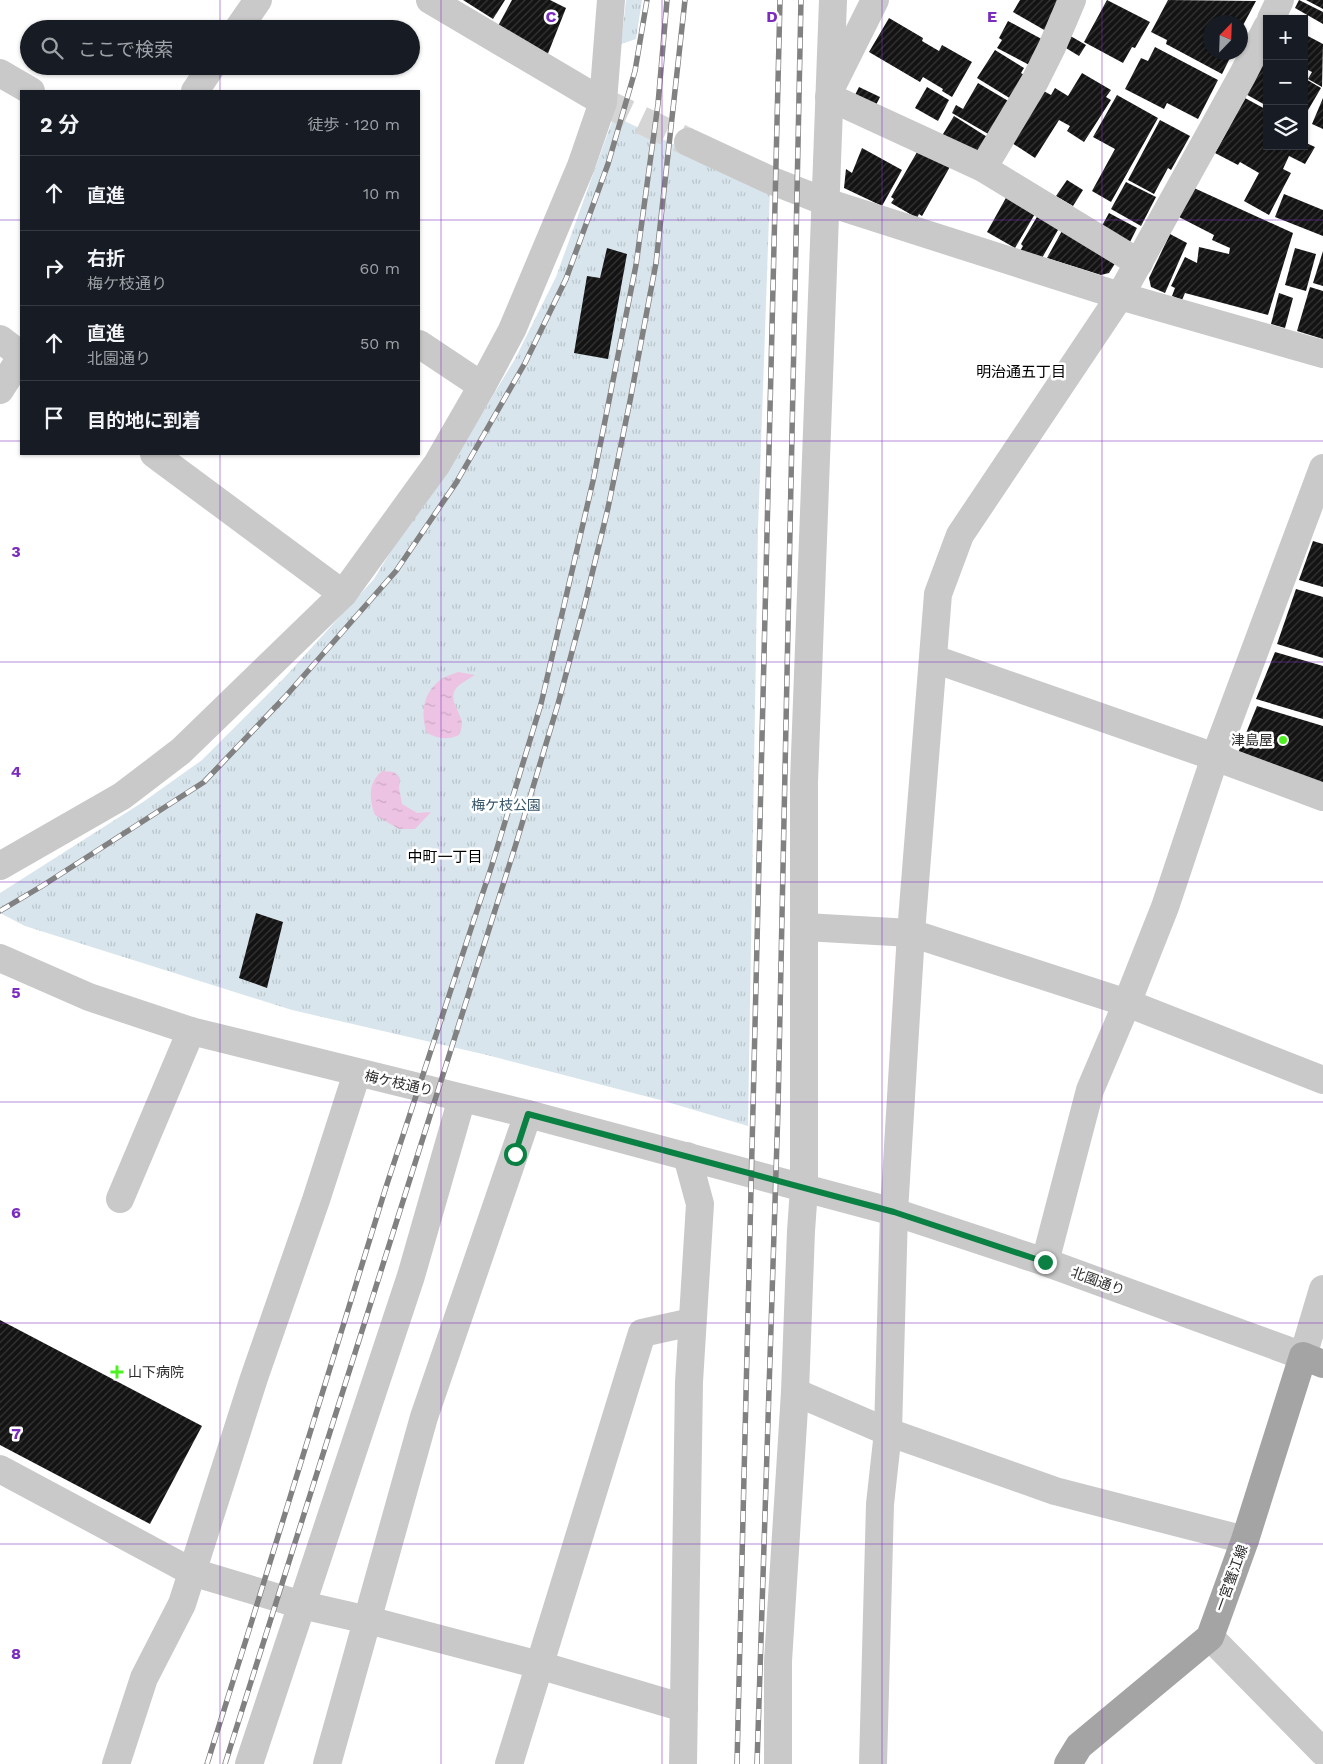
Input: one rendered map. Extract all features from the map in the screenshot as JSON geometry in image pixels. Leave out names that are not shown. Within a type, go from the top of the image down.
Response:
[{"type":"main road","name":"一宮蟹江線","points":[[1210,1637],[1313,1360]]},
{"type":"main road","points":[[1068,1764],[1079,1746],[1210,1637]]},
{"type":"street","points":[[244,20],[258,0]]},
{"type":"street","points":[[430,0],[604,102]]},
{"type":"street","points":[[0,866],[122,796],[181,751],[343,594],[437,464],[512,330],[582,166],[604,102],[612,0]]},
{"type":"street","points":[[778,1764],[778,1661],[795,1392],[804,1189],[804,782],[833,0]]},
{"type":"street","points":[[829,94],[875,0]]},
{"type":"street","points":[[983,168],[1035,81],[1072,0]]},
{"type":"street","points":[[1273,15],[1280,0]]},
{"type":"street","points":[[873,1764],[880,1504],[888,1432],[894,1212],[911,933],[938,594],[960,535],[1120,296],[1263,35]]},
{"type":"street","points":[[0,73],[29,90]]},
{"type":"street","points":[[196,90],[206,75]]},
{"type":"street","points":[[829,94],[983,168],[1138,263]]},
{"type":"street","points":[[688,142],[770,180],[826,202],[1120,296],[1323,354]]},
{"type":"street","points":[[0,339],[20,355]]},
{"type":"street","points":[[420,345],[482,386]]},
{"type":"street","points":[[0,390],[20,358]]},
{"type":"street","points":[[155,455],[343,594]]},
{"type":"street","points":[[1045,1262],[1090,1090],[1165,907],[1215,757],[1323,468]]},
{"type":"street","points":[[934,660],[1215,757],[1323,797]]},
{"type":"street","points":[[805,927],[911,933],[1127,1003],[1323,1080]]},
{"type":"street","name":"梅ケ枝通り","points":[[0,958],[89,997],[191,1031],[528,1114],[804,1189]]},
{"type":"street","points":[[120,1199],[191,1031]]},
{"type":"street","points":[[116,1764],[144,1678],[182,1604],[254,1378],[316,1200],[357,1073]]},
{"type":"street","points":[[249,1764],[411,1276],[462,1098]]},
{"type":"street","points":[[327,1764],[424,1417],[528,1114]]},
{"type":"street","points":[[683,1764],[689,1382],[700,1204],[687,1156]]},
{"type":"street","name":"北園通り","points":[[804,1189],[894,1212],[1045,1262],[1313,1360]]},
{"type":"street","points":[[1313,1360],[1323,1289]]},
{"type":"street","points":[[509,1764],[642,1333],[692,1322]]},
{"type":"street","points":[[795,1392],[888,1432],[1055,1491],[1245,1540]]},
{"type":"street","points":[[0,1469],[192,1572],[302,1605],[368,1620],[539,1665],[684,1708]]},
{"type":"street","points":[[1210,1637],[1323,1752]]},
{"type":"green space","points":[[626,0],[642,0],[636,39],[621,44]]},
{"type":"green space","name":"梅ケ枝公園","points":[[614,116],[770,190],[758,529],[748,1126],[664,1101],[487,1055],[292,1010],[25,926],[0,913],[0,893],[143,802],[202,760],[284,678],[374,579],[400,536],[451,465],[515,359],[556,277]]},
{"type":"water","points":[[458,672],[475,675],[458,686],[453,694],[454,702],[462,721],[459,735],[451,738],[439,738],[427,733],[424,710],[427,696],[436,683]]},
{"type":"water","points":[[382,771],[394,772],[400,778],[399,788],[402,804],[417,813],[431,812],[415,829],[399,829],[375,815],[371,791],[374,781]]},
{"type":"building","points":[[463,0],[505,0],[493,19]]},
{"type":"building","points":[[512,0],[550,0],[566,8],[547,56],[498,26]]},
{"type":"building","points":[[1020,0],[1064,0],[1046,31],[1013,12]]},
{"type":"building","points":[[1107,0],[1150,22],[1135,48],[1132,47],[1123,63],[1084,42]]},
{"type":"building","points":[[1168,0],[1256,1],[1248,16],[1203,15],[1203,60],[1229,60],[1222,74],[1166,44],[1167,40],[1151,32]]},
{"type":"building","points":[[1299,0],[1323,12],[1323,24],[1308,15],[1295,8]]},
{"type":"building","points":[[1306,0],[1323,0],[1323,9]]},
{"type":"building","points":[[889,18],[923,38],[922,41],[939,51],[942,45],[972,62],[952,97],[923,77],[920,82],[869,52]]},
{"type":"building","points":[[1008,21],[1049,43],[1035,68],[997,48],[1002,40],[999,38]]},
{"type":"building","points":[[1067,34],[1086,45],[1079,56],[1061,45]]},
{"type":"building","points":[[1308,36],[1323,44],[1322,87],[1308,79],[1312,72],[1308,70]]},
{"type":"building","points":[[1155,47],[1218,80],[1198,119],[1167,103],[1164,109],[1125,89],[1141,58],[1148,61]]},
{"type":"building","points":[[995,50],[1024,68],[1021,73],[1031,79],[1016,102],[977,78]]},
{"type":"building","points":[[1263,63],[1263,104],[1242,92]]},
{"type":"building","points":[[1082,73],[1111,90],[1106,97],[1111,100],[1084,142],[1067,131],[1070,126],[1059,120],[1035,158],[1012,143],[1040,89],[1051,95],[1055,88],[1068,96]]},
{"type":"building","points":[[1308,80],[1321,88],[1308,110]]},
{"type":"building","points":[[978,83],[1010,102],[990,135],[952,113],[956,105],[963,109]]},
{"type":"building","points":[[859,87],[880,97],[875,107],[854,97]]},
{"type":"building","points":[[927,87],[949,100],[938,121],[915,108]]},
{"type":"building","points":[[1117,95],[1158,118],[1111,202],[1092,191],[1115,149],[1093,137]]},
{"type":"building","points":[[1245,98],[1263,108],[1263,150],[1308,150],[1308,144],[1315,147],[1305,164],[1289,156],[1283,169],[1291,173],[1269,215],[1244,201],[1259,173],[1240,162],[1238,165],[1215,153]]},
{"type":"building","points":[[1323,98],[1323,129],[1312,124]]},
{"type":"building","points":[[954,116],[992,140],[977,163],[940,139]]},
{"type":"building","points":[[1160,120],[1190,136],[1171,170],[1168,168],[1154,194],[1128,180]]},
{"type":"building","points":[[920,147],[951,165],[922,216],[919,214],[917,218],[891,203],[894,199],[891,197]]},
{"type":"building","points":[[862,148],[902,170],[882,206],[844,188],[846,169],[852,173]]},
{"type":"building","points":[[1067,180],[1083,190],[1073,206],[1056,196]]},
{"type":"building","points":[[1126,182],[1156,197],[1141,226],[1111,209]]},
{"type":"building","points":[[1194,188],[1293,233],[1268,315],[1185,293],[1182,300],[1172,296],[1175,288],[1171,286],[1185,257],[1197,263],[1199,247],[1229,254],[1230,248],[1212,240],[1214,235],[1179,217]]},
{"type":"building","points":[[1284,194],[1323,210],[1323,236],[1275,217]]},
{"type":"building","points":[[1007,196],[1036,212],[1015,248],[987,232]]},
{"type":"building","points":[[1041,210],[1062,223],[1042,258],[1020,251],[1023,246],[1021,244]]},
{"type":"building","points":[[1109,213],[1137,228],[1127,248],[1098,233]]},
{"type":"building","points":[[1063,229],[1116,262],[1109,273],[1101,275],[1047,258]]},
{"type":"building","points":[[1170,234],[1187,243],[1165,293],[1151,287],[1149,278]]},
{"type":"building","points":[[607,248],[627,254],[608,359],[574,353],[587,276],[600,278]]},
{"type":"building","points":[[1295,248],[1316,254],[1306,291],[1285,285]]},
{"type":"building","points":[[1323,251],[1323,286],[1313,283]]},
{"type":"building","points":[[1310,287],[1323,291],[1323,339],[1297,331]]},
{"type":"building","points":[[1279,293],[1293,298],[1285,328],[1271,324]]},
{"type":"building","points":[[1313,541],[1323,544],[1323,587],[1299,580]]},
{"type":"building","points":[[1296,589],[1323,597],[1323,658],[1277,644]]},
{"type":"building","points":[[1275,652],[1323,666],[1323,719],[1256,699]]},
{"type":"building","name":"津島屋","points":[[1257,706],[1323,726],[1323,784],[1238,753]]},
{"type":"building","points":[[256,913],[283,922],[267,988],[239,978]]},
{"type":"building","name":"山下病院","points":[[0,1320],[202,1426],[150,1524],[0,1445]]},
{"type":"tunnel","points":[[603,102],[688,142]]},
{"type":"railway","points":[[0,911],[204,782],[285,697],[396,571],[456,483],[525,363],[566,279],[608,164],[635,71],[647,0]]},
{"type":"railway","points":[[207,1764],[386,1187],[491,868],[541,704],[593,481],[636,265],[658,104],[667,0]]},
{"type":"railway","points":[[225,1764],[515,847],[558,704],[584,607],[608,508],[656,263],[685,0]]},
{"type":"railway","points":[[737,1764],[780,0]]},
{"type":"railway","points":[[757,1764],[778,1109],[801,0]]},
{"type":"place","name":"津島屋","points":[[1283,740]]},
{"type":"place","name":"山下病院","points":[[117,1372]]},
{"type":"district","name":"明治通五丁目","points":[[1021,372]]},
{"type":"district","name":"中町一丁目","points":[[445,857]]},
{"type":"route","points":[[515,1154],[528,1114],[894,1212],[1045,1262]]}]
